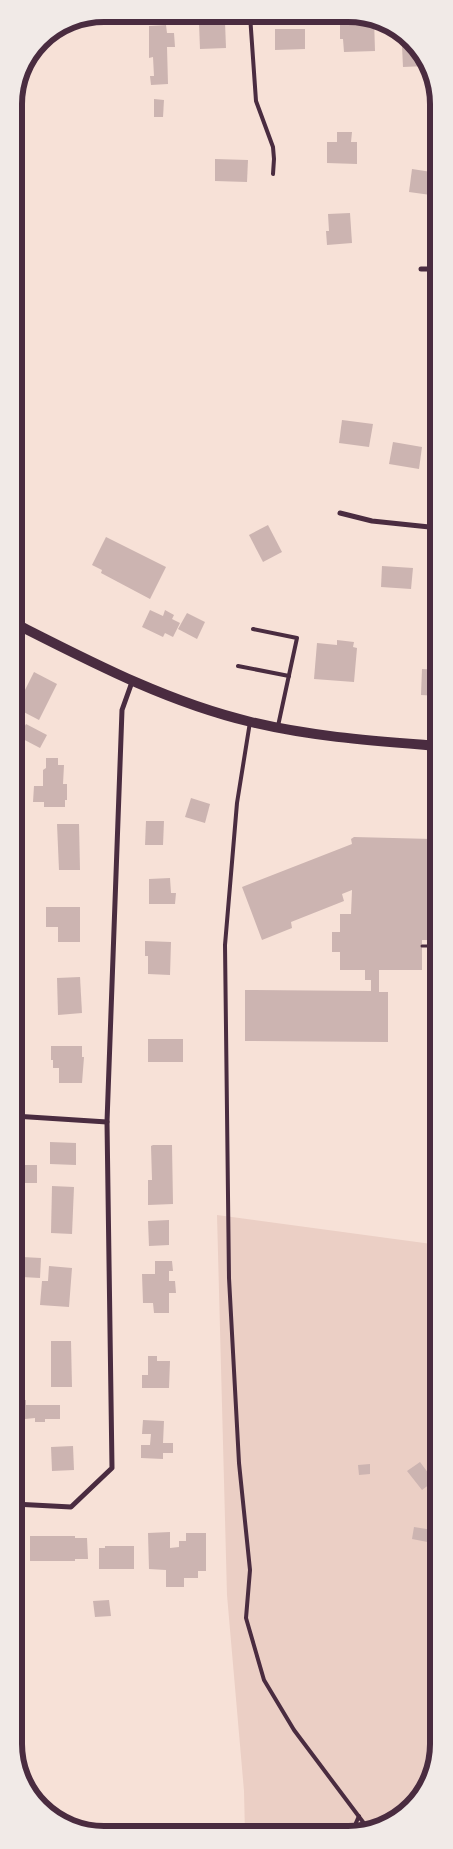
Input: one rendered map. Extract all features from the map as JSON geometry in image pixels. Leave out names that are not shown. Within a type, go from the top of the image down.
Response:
[{"type":"main road","points":[[23,628],[132,682],[195,706],[250,722],[342,738],[430,745]]},
{"type":"street","points":[[421,269],[430,269]]},
{"type":"street","points":[[340,514],[372,521],[430,527]]},
{"type":"street","points":[[22,1504],[71,1507],[112,1468],[108,1122],[122,710],[132,682]]},
{"type":"street","points":[[22,1117],[108,1122]]},
{"type":"lane","points":[[250,22],[256,101],[272,148],[274,159],[273,174]]},
{"type":"lane","points":[[253,629],[297,638],[277,728]]},
{"type":"lane","points":[[238,666],[289,676]]},
{"type":"lane","points":[[250,722],[237,803],[225,946],[229,1278],[239,1463],[250,1570],[246,1618],[264,1680],[294,1730],[365,1825]]},
{"type":"lane","points":[[355,1826],[359,1816]]},
{"type":"path","points":[[422,946],[430,946]]},
{"type":"shaded area","points":[[217,1215],[430,1244],[430,1750],[428,1766],[420,1786],[403,1806],[390,1816],[360,1826],[245,1826],[244,1791],[227,1595]]},
{"type":"building","points":[[225,22],[226,48],[200,49],[199,23]]},
{"type":"building","points":[[340,22],[374,27],[375,51],[344,52],[343,39],[340,39]]},
{"type":"building","points":[[166,25],[167,33],[174,33],[175,47],[167,47],[168,84],[151,85],[150,76],[154,76],[153,57],[149,58],[149,26]]},
{"type":"building","points":[[275,29],[305,29],[305,49],[275,50]]},
{"type":"building","points":[[402,46],[407,46],[421,66],[403,67]]},
{"type":"building","points":[[154,99],[164,100],[163,117],[154,117]]},
{"type":"building","points":[[337,132],[352,132],[351,142],[357,142],[357,164],[327,163],[327,142],[337,142]]},
{"type":"building","points":[[215,159],[248,160],[247,182],[215,181]]},
{"type":"building","points":[[412,169],[430,172],[430,195],[409,192]]},
{"type":"building","points":[[350,213],[352,243],[327,245],[326,231],[329,231],[328,214]]},
{"type":"building","points":[[342,420],[373,424],[369,447],[339,443]]},
{"type":"building","points":[[393,442],[422,447],[419,469],[389,464]]},
{"type":"building","points":[[268,525],[282,552],[263,562],[249,535]]},
{"type":"building","points":[[106,537],[166,567],[150,599],[101,573],[102,570],[92,565]]},
{"type":"building","points":[[382,566],[413,568],[411,589],[381,587]]},
{"type":"building","points":[[150,610],[163,616],[165,610],[174,615],[172,619],[180,623],[173,637],[165,633],[163,637],[142,627]]},
{"type":"building","points":[[187,613],[205,622],[197,639],[178,629]]},
{"type":"building","points":[[337,640],[354,642],[353,647],[357,648],[354,682],[314,679],[317,643],[337,645]]},
{"type":"building","points":[[422,669],[430,669],[430,696],[421,695]]},
{"type":"building","points":[[34,672],[57,684],[39,720],[23,711],[23,695]]},
{"type":"building","points":[[26,724],[47,735],[40,748],[23,739],[23,730]]},
{"type":"building","points":[[46,758],[58,758],[58,765],[64,765],[63,784],[67,784],[65,807],[44,807],[44,802],[33,802],[34,786],[43,786],[43,770],[46,768]]},
{"type":"building","points":[[191,798],[210,804],[205,823],[185,817]]},
{"type":"building","points":[[146,821],[164,821],[163,845],[145,845]]},
{"type":"building","points":[[57,824],[79,824],[80,870],[59,870]]},
{"type":"building","points":[[354,837],[430,839],[428,919],[430,919],[430,940],[422,940],[422,970],[379,970],[379,992],[388,992],[388,1042],[245,1041],[245,990],[371,991],[371,980],[365,980],[365,970],[340,970],[340,952],[332,952],[332,932],[340,932],[340,914],[351,914],[352,890],[342,894],[344,901],[291,922],[292,928],[262,940],[242,887],[352,844],[351,839]]},
{"type":"building","points":[[170,878],[171,893],[176,893],[175,904],[149,904],[149,879]]},
{"type":"building","points":[[46,907],[80,907],[80,942],[58,942],[58,927],[46,927]]},
{"type":"building","points":[[145,941],[171,942],[170,975],[148,974],[148,956],[145,956]]},
{"type":"building","points":[[80,977],[82,1013],[58,1015],[57,978]]},
{"type":"building","points":[[148,1039],[183,1039],[183,1062],[148,1062]]},
{"type":"building","points":[[51,1046],[82,1046],[82,1057],[84,1057],[82,1083],[59,1083],[59,1068],[53,1068]]},
{"type":"building","points":[[50,1142],[76,1143],[76,1165],[50,1164]]},
{"type":"building","points":[[172,1145],[173,1204],[148,1205],[148,1180],[152,1180],[151,1146]]},
{"type":"building","points":[[22,1165],[37,1165],[37,1183],[22,1183]]},
{"type":"building","points":[[52,1186],[74,1187],[72,1234],[51,1233]]},
{"type":"building","points":[[169,1220],[169,1245],[149,1246],[148,1221]]},
{"type":"building","points":[[22,1257],[41,1258],[40,1278],[22,1277]]},
{"type":"building","points":[[155,1261],[172,1261],[173,1271],[169,1271],[169,1281],[175,1281],[176,1293],[169,1293],[169,1313],[154,1313],[153,1303],[143,1303],[142,1274],[155,1274]]},
{"type":"building","points":[[49,1266],[72,1268],[69,1307],[40,1305],[42,1281],[48,1281]]},
{"type":"building","points":[[51,1341],[71,1341],[72,1387],[51,1387]]},
{"type":"building","points":[[148,1356],[157,1356],[157,1361],[170,1361],[169,1388],[142,1388],[142,1375],[148,1375]]},
{"type":"building","points":[[22,1400],[26,1400],[26,1405],[60,1405],[60,1419],[45,1419],[45,1422],[35,1422],[35,1418],[25,1419],[25,1410],[22,1410]]},
{"type":"building","points":[[143,1420],[164,1421],[163,1443],[173,1443],[173,1453],[163,1453],[163,1459],[141,1458],[141,1445],[150,1445],[151,1434],[142,1434]]},
{"type":"building","points":[[73,1446],[74,1470],[52,1471],[51,1447]]},
{"type":"building","points":[[420,1462],[430,1474],[430,1484],[422,1490],[407,1471]]},
{"type":"building","points":[[370,1464],[370,1474],[359,1475],[358,1465]]},
{"type":"building","points":[[414,1527],[430,1530],[430,1542],[412,1539]]},
{"type":"building","points":[[170,1532],[170,1548],[179,1547],[179,1541],[186,1541],[186,1533],[206,1533],[206,1571],[198,1571],[198,1578],[184,1578],[184,1587],[166,1587],[166,1570],[149,1569],[148,1533]]},
{"type":"building","points":[[30,1536],[75,1536],[75,1538],[87,1538],[88,1559],[75,1559],[75,1561],[30,1561]]},
{"type":"building","points":[[105,1546],[134,1546],[134,1569],[99,1569],[99,1548],[105,1548]]},
{"type":"building","points":[[109,1600],[111,1616],[95,1617],[93,1601]]}]
